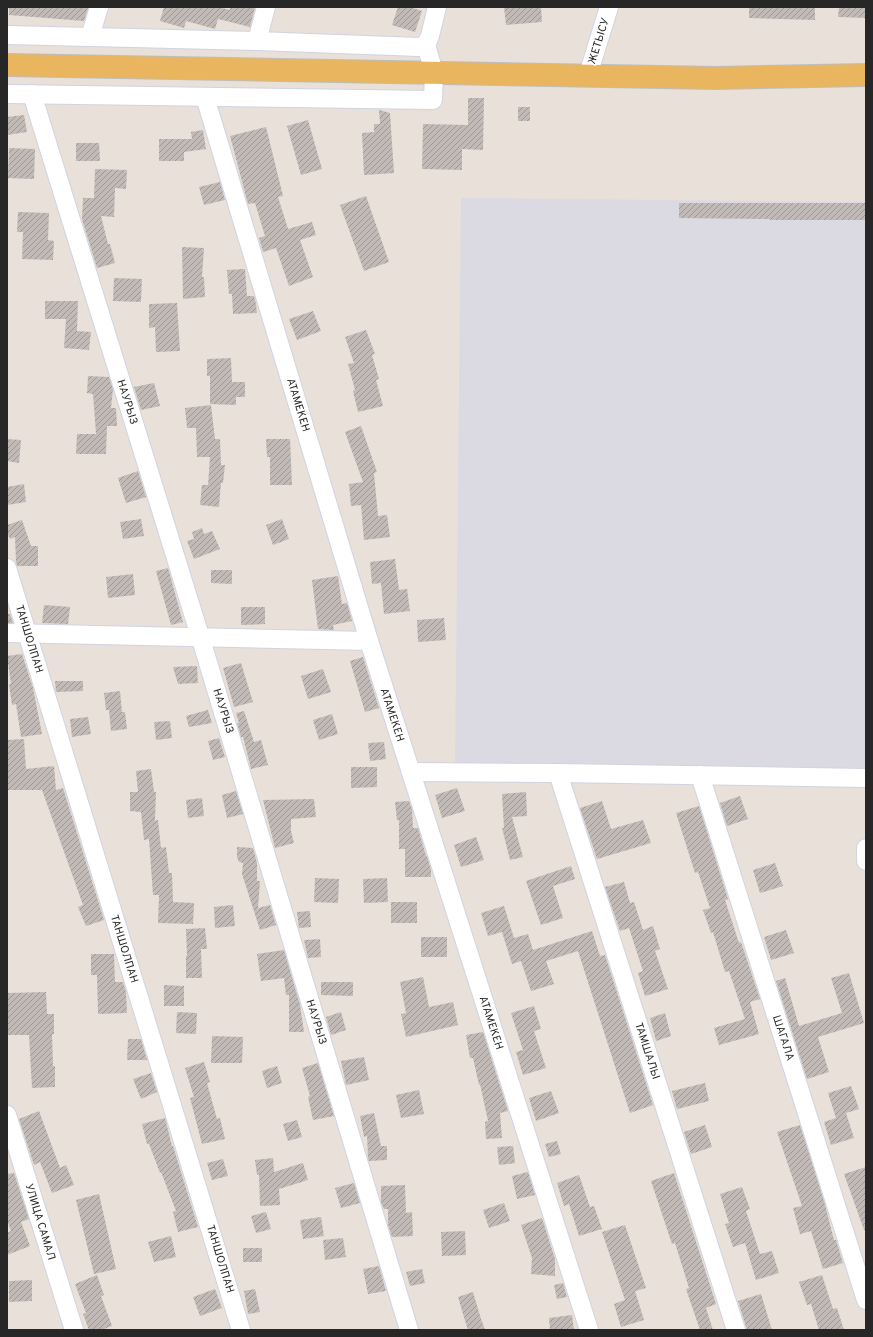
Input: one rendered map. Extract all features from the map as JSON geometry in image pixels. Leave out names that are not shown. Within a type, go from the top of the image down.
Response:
[{"type":"main road","points":[[7,64],[716,78],[866,75]]},
{"type":"street","points":[[90,37],[99,7]]},
{"type":"street","points":[[257,41],[266,7]]},
{"type":"street","points":[[7,36],[257,41],[419,47],[426,44],[430,36],[437,7]]},
{"type":"street","name":"ЖЕТЫСУ","points":[[588,75],[610,7]]},
{"type":"street","points":[[7,94],[433,100],[434,72],[426,44]]},
{"type":"street","name":"НАУРЫЗ","points":[[32,94],[200,636],[409,1330]]},
{"type":"street","name":"АТАМЕКЕН","points":[[205,96],[369,641],[589,1330]]},
{"type":"street","name":"ТАНШОЛПАН","points":[[7,568],[241,1330]]},
{"type":"street","points":[[7,633],[200,636],[369,641]]},
{"type":"street","points":[[411,772],[866,778]]},
{"type":"street","name":"ТАМШАЛЫ","points":[[558,773],[736,1330]]},
{"type":"street","name":"ШАГАЛА","points":[[700,775],[866,1300]]},
{"type":"street","points":[[866,848],[866,861]]},
{"type":"street","name":"УЛИЦА САМАЛ","points":[[7,1115],[74,1330]]},
{"type":"shaded area","points":[[461,198],[866,202],[866,770],[455,766]]},
{"type":"building","points":[[9,7],[88,8],[84,21],[9,15]]},
{"type":"building","points":[[164,7],[218,7],[230,10],[230,7],[255,7],[250,27],[218,19],[215,29],[186,21],[184,28],[160,21]]},
{"type":"building","points":[[398,7],[410,7],[422,11],[415,32],[392,25]]},
{"type":"building","points":[[504,7],[541,7],[542,22],[506,25]]},
{"type":"building","points":[[749,7],[815,7],[815,20],[749,18]]},
{"type":"building","points":[[839,7],[866,7],[866,18],[838,17]]},
{"type":"building","points":[[468,98],[484,98],[483,150],[462,149],[462,170],[422,169],[423,124],[468,125]]},
{"type":"building","points":[[518,107],[530,107],[530,121],[518,121]]},
{"type":"building","points":[[379,110],[390,113],[394,173],[364,175],[362,133],[374,132],[374,124],[380,124]]},
{"type":"building","points":[[24,115],[27,132],[7,135],[7,117]]},
{"type":"building","points":[[308,120],[322,169],[301,175],[287,126]]},
{"type":"building","points":[[266,127],[283,196],[278,197],[288,229],[312,222],[316,235],[300,240],[313,277],[289,286],[276,248],[263,252],[259,238],[265,236],[255,203],[248,204],[230,136]]},
{"type":"building","points":[[203,130],[206,149],[184,152],[184,161],[159,161],[159,139],[192,139],[191,132]]},
{"type":"building","points":[[76,143],[99,143],[100,161],[76,161]]},
{"type":"building","points":[[9,148],[35,149],[34,179],[8,178]]},
{"type":"building","points":[[95,169],[127,170],[126,189],[115,188],[114,217],[101,216],[108,244],[110,244],[115,263],[97,268],[82,219],[83,198],[94,198]]},
{"type":"building","points":[[220,182],[225,200],[204,205],[199,187]]},
{"type":"building","points":[[366,196],[389,262],[364,271],[340,205]]},
{"type":"building","points":[[679,203],[866,203],[866,220],[679,218]]},
{"type":"building","points":[[18,212],[49,213],[48,240],[54,241],[53,260],[22,259],[23,232],[17,232]]},
{"type":"building","points":[[182,247],[204,248],[202,277],[204,277],[205,297],[183,299]]},
{"type":"building","points":[[245,269],[247,296],[254,296],[257,313],[233,314],[232,294],[229,294],[227,270]]},
{"type":"building","points":[[114,278],[142,279],[141,302],[113,301]]},
{"type":"building","points":[[45,301],[78,301],[77,331],[91,332],[89,350],[64,348],[66,319],[45,319]]},
{"type":"building","points":[[177,303],[180,351],[156,352],[155,327],[149,328],[149,304]]},
{"type":"building","points":[[313,311],[321,331],[297,340],[289,319]]},
{"type":"building","points":[[366,330],[375,354],[372,355],[379,379],[376,380],[383,406],[358,412],[353,391],[355,390],[348,364],[354,363],[345,337]]},
{"type":"building","points":[[231,358],[232,382],[245,382],[245,397],[236,397],[236,405],[210,404],[210,376],[207,376],[207,359]]},
{"type":"building","points":[[88,376],[109,377],[113,389],[111,408],[116,408],[117,426],[107,426],[106,454],[76,454],[77,434],[96,434],[93,394],[87,393]]},
{"type":"building","points":[[154,383],[160,406],[141,410],[134,387]]},
{"type":"building","points":[[211,405],[215,439],[220,439],[221,465],[225,465],[223,483],[221,483],[219,507],[200,505],[202,485],[208,485],[210,457],[197,457],[196,428],[187,428],[185,408]]},
{"type":"building","points":[[361,426],[377,472],[374,473],[378,516],[387,515],[390,537],[364,540],[361,505],[351,506],[349,484],[363,482],[345,432]]},
{"type":"building","points":[[7,439],[21,440],[19,463],[7,461]]},
{"type":"building","points":[[266,439],[290,439],[292,485],[270,485],[270,457],[267,457]]},
{"type":"building","points":[[138,471],[146,497],[126,503],[118,478]]},
{"type":"building","points":[[24,484],[26,502],[7,505],[7,487]]},
{"type":"building","points":[[141,519],[144,536],[123,539],[120,522]]},
{"type":"building","points":[[282,519],[289,539],[273,545],[266,525]]},
{"type":"building","points":[[22,520],[31,546],[38,546],[38,566],[17,566],[15,537],[10,539],[7,532],[7,525]]},
{"type":"building","points":[[202,528],[204,534],[212,531],[220,549],[194,559],[187,541],[194,539],[192,532]]},
{"type":"building","points":[[395,559],[399,590],[407,589],[410,611],[384,614],[381,583],[372,584],[370,562]]},
{"type":"building","points":[[168,568],[183,622],[171,625],[156,571]]},
{"type":"building","points":[[211,570],[232,570],[232,584],[211,583]]},
{"type":"building","points":[[133,574],[135,595],[108,598],[106,577]]},
{"type":"building","points":[[338,576],[342,604],[347,603],[352,621],[333,625],[334,630],[318,629],[312,580]]},
{"type":"building","points":[[44,605],[70,607],[68,624],[42,623]]},
{"type":"building","points":[[241,607],[265,607],[265,624],[241,625]]},
{"type":"building","points":[[7,614],[10,614],[13,623],[7,623]]},
{"type":"building","points":[[444,618],[446,640],[418,642],[417,620]]},
{"type":"building","points":[[22,654],[33,688],[42,734],[21,737],[16,704],[12,705],[7,656]]},
{"type":"building","points":[[363,657],[379,708],[365,712],[350,661]]},
{"type":"building","points":[[241,663],[253,702],[234,707],[223,668]]},
{"type":"building","points":[[197,666],[198,683],[178,684],[173,667]]},
{"type":"building","points":[[323,669],[331,692],[308,699],[301,676]]},
{"type":"building","points":[[55,681],[83,681],[83,691],[56,692]]},
{"type":"building","points":[[120,691],[122,712],[125,712],[127,729],[111,731],[109,710],[106,710],[104,693]]},
{"type":"building","points":[[208,710],[212,723],[189,727],[186,716]]},
{"type":"building","points":[[244,711],[254,742],[261,740],[268,765],[251,769],[243,737],[241,737],[237,723],[239,723],[236,713]]},
{"type":"building","points":[[332,714],[338,734],[319,740],[313,720]]},
{"type":"building","points":[[88,717],[91,734],[72,737],[70,719]]},
{"type":"building","points":[[170,721],[172,738],[156,740],[154,722]]},
{"type":"building","points":[[219,738],[225,757],[213,760],[208,741]]},
{"type":"building","points":[[24,739],[26,769],[54,766],[56,790],[63,788],[104,920],[86,926],[78,907],[83,905],[42,790],[7,790],[7,740]]},
{"type":"building","points":[[384,742],[386,759],[370,761],[368,743]]},
{"type":"building","points":[[351,767],[377,767],[377,787],[351,788]]},
{"type":"building","points":[[151,769],[154,792],[156,792],[155,821],[158,820],[161,848],[166,847],[169,873],[172,873],[173,902],[194,903],[193,924],[158,923],[159,895],[153,895],[149,839],[144,840],[141,812],[130,811],[130,792],[138,792],[136,771]]},
{"type":"building","points":[[457,788],[465,811],[442,818],[435,795]]},
{"type":"building","points":[[236,791],[243,814],[227,818],[222,795]]},
{"type":"building","points":[[526,792],[527,816],[512,817],[523,857],[510,860],[502,828],[504,828],[502,794]]},
{"type":"building","points":[[740,796],[748,819],[727,826],[720,803]]},
{"type":"building","points":[[202,798],[204,816],[188,818],[186,800]]},
{"type":"building","points":[[314,799],[316,817],[291,819],[291,831],[294,843],[275,848],[263,800]]},
{"type":"building","points":[[409,801],[412,809],[413,828],[418,828],[431,870],[431,877],[405,877],[405,849],[399,849],[399,820],[397,820],[395,802]]},
{"type":"building","points":[[602,801],[611,829],[643,820],[651,843],[597,859],[580,808]]},
{"type":"building","points":[[699,806],[728,899],[725,900],[760,999],[750,1002],[759,1034],[719,1045],[714,1028],[745,1019],[729,971],[725,972],[713,932],[711,933],[703,910],[710,908],[698,872],[695,873],[676,813]]},
{"type":"building","points":[[476,837],[484,860],[461,867],[454,845]]},
{"type":"building","points":[[237,847],[253,848],[257,863],[257,881],[260,881],[258,908],[270,905],[276,925],[260,930],[242,874],[243,863],[239,862],[237,857]]},
{"type":"building","points":[[775,863],[783,886],[760,893],[753,870]]},
{"type":"building","points":[[571,866],[575,879],[553,886],[563,918],[541,925],[526,881]]},
{"type":"building","points":[[315,878],[339,879],[338,903],[314,902]]},
{"type":"building","points":[[387,878],[388,902],[364,903],[363,879]]},
{"type":"building","points":[[624,882],[630,903],[634,902],[643,930],[653,926],[660,949],[655,951],[668,989],[645,996],[638,973],[643,971],[629,928],[620,931],[605,887]]},
{"type":"building","points":[[391,902],[417,902],[417,923],[391,923]]},
{"type":"building","points":[[233,905],[235,926],[215,928],[214,907]]},
{"type":"building","points":[[504,906],[514,938],[528,934],[533,950],[592,931],[600,956],[605,955],[653,1105],[630,1113],[578,951],[546,961],[554,984],[531,991],[521,961],[512,964],[502,932],[488,936],[481,913]]},
{"type":"building","points":[[310,911],[311,927],[299,928],[297,912]]},
{"type":"building","points":[[205,928],[207,949],[201,949],[202,978],[186,978],[186,929]]},
{"type":"building","points":[[786,930],[794,953],[771,960],[764,937]]},
{"type":"building","points":[[421,937],[447,937],[447,957],[421,957]]},
{"type":"building","points":[[320,939],[321,957],[308,958],[304,940]]},
{"type":"building","points":[[284,950],[300,1005],[304,1032],[289,1032],[289,995],[286,995],[284,978],[261,981],[257,954]]},
{"type":"building","points":[[91,954],[114,954],[115,982],[123,982],[126,992],[127,1013],[98,1014],[97,975],[91,975]]},
{"type":"building","points":[[849,973],[864,1023],[818,1037],[829,1072],[807,1079],[776,981],[785,978],[799,1026],[842,1013],[831,978]]},
{"type":"building","points":[[423,977],[429,1007],[453,1002],[458,1025],[406,1037],[401,1014],[406,1013],[400,982]]},
{"type":"building","points":[[321,982],[353,982],[353,996],[321,995]]},
{"type":"building","points":[[164,985],[184,986],[184,1006],[164,1006]]},
{"type":"building","points":[[46,992],[47,1014],[54,1014],[54,1034],[52,1034],[55,1087],[32,1088],[29,1035],[7,1035],[7,993]]},
{"type":"building","points":[[534,1006],[541,1029],[534,1031],[546,1068],[523,1075],[516,1052],[523,1050],[511,1013]]},
{"type":"building","points":[[177,1012],[197,1013],[196,1034],[176,1033]]},
{"type":"building","points":[[341,1012],[346,1030],[331,1035],[326,1017]]},
{"type":"building","points":[[665,1013],[671,1036],[656,1041],[650,1018]]},
{"type":"building","points":[[483,1032],[508,1111],[500,1113],[502,1138],[486,1139],[485,1122],[488,1121],[473,1058],[470,1058],[466,1035]]},
{"type":"building","points":[[212,1036],[243,1037],[242,1063],[211,1063]]},
{"type":"building","points":[[128,1039],[141,1039],[147,1060],[127,1060]]},
{"type":"building","points":[[364,1057],[369,1080],[346,1085],[341,1061]]},
{"type":"building","points":[[204,1062],[210,1082],[207,1083],[217,1119],[220,1118],[225,1139],[202,1144],[190,1098],[194,1097],[185,1068]]},
{"type":"building","points":[[318,1063],[334,1116],[313,1120],[308,1097],[310,1096],[302,1068]]},
{"type":"building","points":[[277,1066],[282,1083],[267,1088],[262,1071]]},
{"type":"building","points":[[151,1073],[157,1092],[141,1099],[133,1079]]},
{"type":"building","points":[[705,1083],[709,1101],[677,1109],[672,1091]]},
{"type":"building","points":[[851,1086],[859,1109],[846,1113],[854,1138],[831,1145],[824,1122],[836,1118],[828,1093]]},
{"type":"building","points":[[419,1090],[424,1114],[401,1118],[396,1095]]},
{"type":"building","points":[[551,1091],[559,1113],[536,1121],[529,1098]]},
{"type":"building","points":[[39,1111],[60,1168],[66,1165],[74,1185],[52,1193],[40,1162],[34,1165],[19,1119]]},
{"type":"building","points":[[374,1113],[381,1146],[387,1146],[387,1160],[369,1161],[368,1158],[367,1136],[364,1137],[360,1116]]},
{"type":"building","points":[[165,1118],[172,1146],[198,1227],[178,1232],[173,1212],[176,1211],[149,1144],[147,1144],[142,1124]]},
{"type":"building","points":[[297,1120],[302,1137],[288,1141],[283,1124]]},
{"type":"building","points":[[705,1125],[712,1147],[691,1154],[684,1132]]},
{"type":"building","points":[[800,1125],[824,1201],[834,1240],[836,1240],[843,1263],[823,1269],[811,1231],[800,1234],[793,1208],[802,1206],[777,1132]]},
{"type":"building","points":[[557,1141],[561,1154],[549,1157],[545,1144]]},
{"type":"building","points":[[513,1146],[515,1163],[499,1165],[497,1147]]},
{"type":"building","points":[[273,1158],[274,1172],[303,1163],[308,1180],[279,1189],[280,1205],[260,1206],[259,1175],[257,1175],[255,1160]]},
{"type":"building","points":[[223,1159],[228,1176],[212,1180],[207,1163]]},
{"type":"building","points":[[866,1167],[866,1230],[864,1230],[844,1174]]},
{"type":"building","points":[[528,1172],[535,1195],[517,1199],[512,1176]]},
{"type":"building","points":[[14,1173],[29,1219],[21,1222],[30,1246],[7,1255],[7,1233],[11,1231],[7,1220],[7,1174]]},
{"type":"building","points":[[674,1173],[716,1304],[706,1308],[713,1330],[700,1330],[686,1289],[689,1288],[675,1243],[672,1244],[651,1181]]},
{"type":"building","points":[[579,1175],[590,1207],[594,1206],[602,1229],[579,1236],[569,1204],[564,1206],[557,1183]]},
{"type":"building","points":[[354,1183],[360,1203],[341,1208],[335,1188]]},
{"type":"building","points":[[405,1185],[406,1213],[412,1212],[413,1236],[392,1237],[388,1225],[388,1209],[384,1209],[381,1202],[381,1186]]},
{"type":"building","points":[[742,1187],[750,1209],[746,1211],[760,1254],[772,1251],[779,1273],[756,1280],[745,1243],[733,1247],[725,1224],[729,1223],[720,1194]]},
{"type":"building","points":[[99,1194],[116,1269],[94,1274],[76,1200]]},
{"type":"building","points":[[504,1203],[510,1221],[489,1228],[483,1210]]},
{"type":"building","points":[[266,1212],[271,1229],[256,1233],[251,1216]]},
{"type":"building","points":[[321,1217],[324,1236],[303,1239],[300,1220]]},
{"type":"building","points":[[542,1218],[555,1259],[555,1276],[531,1274],[532,1258],[521,1225]]},
{"type":"building","points":[[625,1225],[646,1288],[635,1291],[644,1320],[621,1327],[614,1304],[625,1300],[602,1232]]},
{"type":"building","points":[[465,1231],[466,1255],[442,1256],[441,1232]]},
{"type":"building","points":[[171,1236],[176,1257],[154,1262],[148,1242]]},
{"type":"building","points":[[343,1238],[346,1257],[325,1260],[323,1240]]},
{"type":"building","points":[[243,1248],[262,1248],[262,1262],[243,1262]]},
{"type":"building","points":[[379,1266],[386,1291],[368,1294],[363,1269]]},
{"type":"building","points":[[422,1269],[425,1283],[410,1286],[406,1272]]},
{"type":"building","points":[[97,1275],[104,1295],[101,1296],[112,1326],[101,1330],[89,1330],[83,1314],[86,1313],[75,1284]]},
{"type":"building","points":[[822,1275],[833,1309],[837,1308],[844,1330],[819,1330],[811,1304],[807,1305],[799,1282]]},
{"type":"building","points":[[32,1280],[32,1301],[9,1302],[9,1281]]},
{"type":"building","points":[[563,1283],[567,1297],[557,1299],[554,1285]]},
{"type":"building","points":[[215,1289],[222,1308],[200,1316],[193,1297]]},
{"type":"building","points":[[255,1289],[260,1312],[248,1314],[244,1291]]},
{"type":"building","points":[[473,1292],[485,1330],[468,1330],[458,1297]]},
{"type":"building","points":[[761,1294],[772,1330],[747,1330],[738,1301]]},
{"type":"building","points":[[572,1315],[574,1330],[550,1330],[549,1318]]}]
